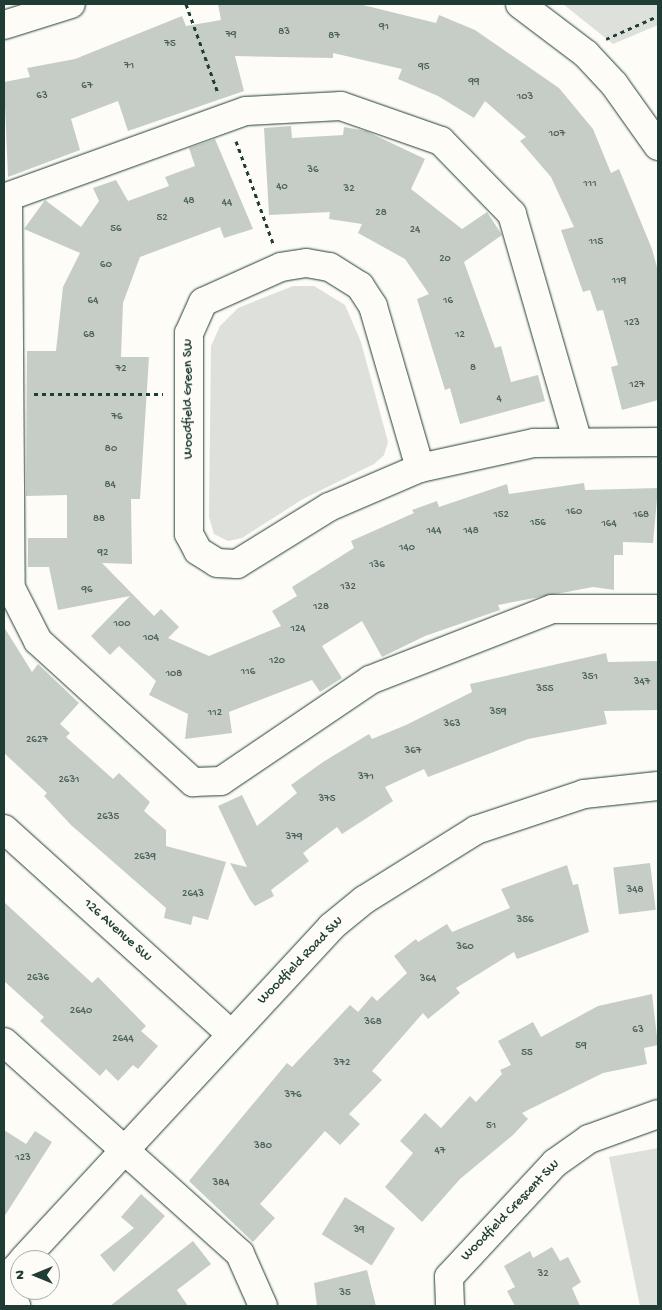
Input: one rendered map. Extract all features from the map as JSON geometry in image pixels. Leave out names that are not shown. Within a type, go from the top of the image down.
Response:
[{"type":"street","points":[[4,26],[71,4]]},
{"type":"street","points":[[520,4],[586,54],[614,84],[658,146]]},
{"type":"street","points":[[578,442],[512,214],[441,140],[341,106],[246,111],[6,198],[8,550],[11,588],[38,641],[193,782],[221,781],[370,680],[552,608],[658,609]]},
{"type":"street","name":"Woodfield Green SW","points":[[420,468],[373,306],[360,286],[329,267],[306,263],[281,267],[203,302],[189,333],[189,534],[198,551],[217,563],[243,561],[329,507],[420,468],[534,443],[658,442]]},
{"type":"street","name":"Woodfield Road SW","points":[[32,1250],[331,927],[422,860],[476,830],[528,811],[584,794],[658,786]]},
{"type":"street","name":"126 Avenue SW","points":[[4,829],[231,1034]]},
{"type":"street","points":[[4,1042],[123,1151],[240,1254],[263,1306]]},
{"type":"street","name":"Woodfield Crescent SW","points":[[450,1306],[449,1277],[555,1163],[590,1139],[658,1114]]},
{"type":"street","points":[[4,1293],[16,1306]]},
{"type":"path","points":[[586,54],[611,36],[658,16]]},
{"type":"path","points":[[8,394],[189,394]]},
{"type":"shaded area","points":[[563,4],[658,4],[658,25],[613,44]]},
{"type":"shaded area","points":[[293,286],[314,286],[345,305],[361,342],[388,442],[384,455],[374,464],[303,499],[242,538],[228,541],[214,534],[209,517],[211,346],[220,326],[238,308]]},
{"type":"shaded area","points":[[658,1148],[658,1306],[640,1306],[609,1157]]},
{"type":"building","points":[[218,4],[359,4],[436,23],[439,15],[475,30],[559,88],[593,129],[611,173],[619,169],[652,249],[658,271],[658,400],[622,410],[611,367],[618,365],[603,310],[597,311],[590,290],[583,292],[561,230],[574,227],[551,177],[520,141],[526,137],[485,101],[474,118],[438,96],[398,79],[402,69],[333,53],[333,58],[235,56],[244,91],[128,131],[118,101],[71,119],[80,150],[8,177],[4,82],[30,77],[27,68],[75,59],[182,16],[186,26],[221,20]]},
{"type":"building","points":[[291,126],[292,138],[343,135],[344,127],[366,131],[425,159],[411,189],[462,229],[487,212],[502,235],[464,262],[495,348],[501,346],[511,382],[538,375],[545,401],[460,424],[450,388],[445,390],[417,299],[429,294],[405,259],[358,233],[362,224],[329,219],[330,212],[269,215],[264,128]]},
{"type":"building","points":[[215,139],[253,229],[224,238],[220,227],[140,257],[123,303],[121,357],[149,357],[140,499],[131,499],[132,564],[102,563],[154,616],[161,609],[179,627],[168,638],[209,656],[281,626],[272,611],[297,596],[292,587],[354,548],[351,541],[414,513],[412,510],[437,501],[439,507],[507,484],[509,494],[584,483],[585,490],[658,488],[653,543],[623,542],[623,555],[614,555],[614,590],[593,587],[498,605],[500,610],[425,636],[382,657],[362,621],[322,646],[342,678],[320,692],[312,680],[229,712],[232,733],[185,739],[188,714],[149,695],[156,681],[119,646],[110,655],[91,636],[130,596],[58,610],[49,567],[28,567],[28,538],[67,538],[67,495],[26,496],[27,351],[56,351],[63,287],[80,253],[24,229],[45,200],[81,227],[99,201],[93,188],[116,180],[128,201],[169,186],[165,177],[195,166],[189,148]]},
{"type":"building","points":[[4,627],[32,672],[38,664],[79,703],[60,724],[70,733],[66,737],[113,779],[119,773],[150,802],[144,811],[166,830],[166,846],[226,862],[208,920],[193,916],[191,925],[164,918],[166,908],[71,825],[44,796],[47,793],[4,753]]},
{"type":"building","points":[[606,653],[608,662],[658,661],[658,710],[604,711],[607,724],[528,739],[428,777],[424,769],[385,787],[393,801],[342,834],[337,827],[303,853],[309,861],[271,890],[274,896],[255,906],[250,900],[230,863],[247,867],[218,806],[242,795],[257,826],[297,793],[291,785],[323,762],[369,734],[372,739],[406,725],[472,692],[470,684]]},
{"type":"building","points":[[650,863],[656,910],[619,914],[613,868]]},
{"type":"building","points":[[567,865],[573,885],[578,884],[589,932],[517,959],[514,952],[456,988],[460,993],[428,1019],[423,1013],[372,1071],[382,1080],[349,1114],[360,1124],[340,1145],[325,1131],[260,1204],[275,1218],[253,1242],[189,1181],[287,1063],[292,1067],[350,1005],[358,1012],[372,996],[377,1001],[407,973],[394,956],[416,939],[418,942],[447,924],[452,932],[510,908],[501,889]]},
{"type":"building","points":[[4,902],[92,983],[98,977],[146,1026],[141,1031],[158,1046],[138,1069],[133,1065],[118,1081],[106,1069],[100,1076],[40,1021],[44,1017],[4,981]]},
{"type":"building","points":[[652,994],[658,1045],[644,1048],[647,1064],[603,1073],[522,1113],[528,1119],[513,1135],[460,1179],[422,1222],[385,1187],[413,1153],[400,1141],[425,1113],[441,1128],[470,1096],[476,1102],[502,1074],[500,1070],[511,1065],[498,1041],[533,1022],[541,1037],[598,1006]]},
{"type":"building","points":[[4,1130],[26,1144],[35,1131],[52,1142],[4,1217]]},
{"type":"building","points":[[141,1194],[165,1216],[114,1272],[100,1255],[134,1228],[121,1217]]},
{"type":"building","points":[[345,1197],[395,1228],[372,1266],[322,1234]]},
{"type":"building","points":[[193,1241],[211,1264],[177,1290],[188,1306],[110,1306]]},
{"type":"building","points":[[552,1247],[560,1261],[568,1257],[581,1282],[572,1288],[580,1306],[515,1306],[507,1291],[515,1287],[504,1266],[530,1251],[533,1258]]},
{"type":"building","points":[[367,1270],[376,1306],[317,1306],[314,1283]]}]
